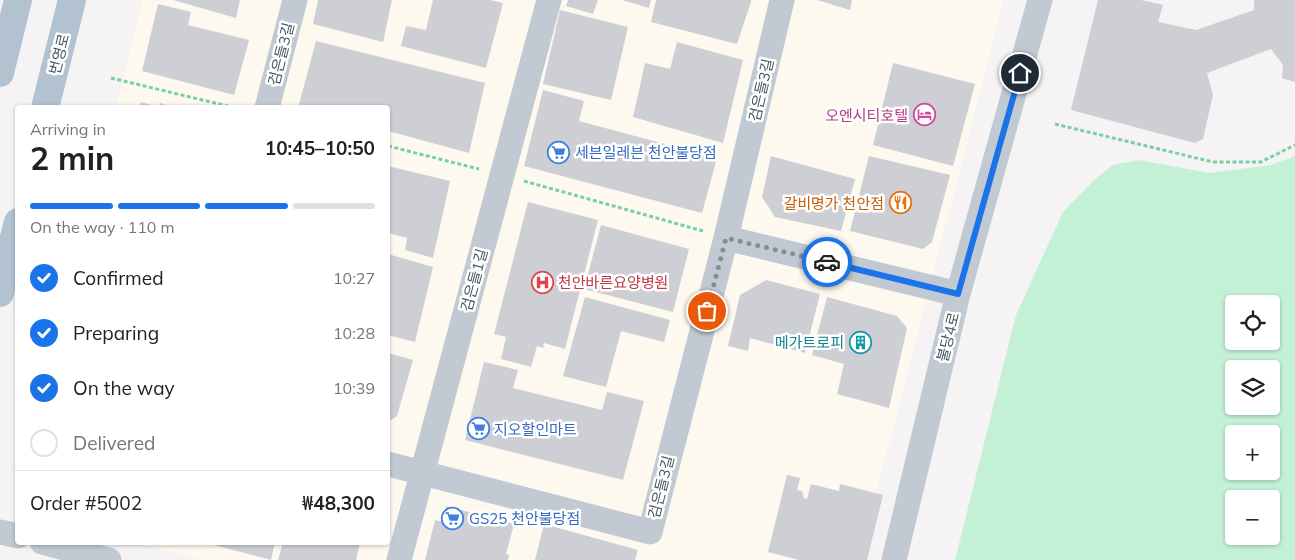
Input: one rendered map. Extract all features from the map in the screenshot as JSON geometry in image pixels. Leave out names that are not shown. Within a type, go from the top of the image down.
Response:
[{"type":"main road","points":[[0,73],[18,0]]},
{"type":"main road","name":"번영로","points":[[47,105],[72,0]]},
{"type":"main road","points":[[0,293],[15,234]]},
{"type":"street","name":"검은들3길","points":[[268,105],[295,0]]},
{"type":"street","name":"검은들1길","points":[[399,560],[549,0]]},
{"type":"street","name":"검은들3길","points":[[390,465],[650,532],[726,238],[782,0]]},
{"type":"street","name":"불당4로","points":[[894,560],[958,294],[1040,0]]},
{"type":"street","points":[[726,238],[958,294]]},
{"type":"street","points":[[0,532],[15,535]]},
{"type":"street","points":[[53,545],[109,560]]},
{"type":"path","points":[[111,78],[224,105]]},
{"type":"path","points":[[1055,124],[1213,162],[1261,162],[1295,145]]},
{"type":"path","points":[[390,147],[726,238]]},
{"type":"shaded area","points":[[142,0],[1004,0],[859,560],[203,560],[144,545],[390,545],[390,105],[118,105]]},
{"type":"green space","points":[[1295,156],[1295,560],[955,560],[1016,315],[1063,212],[1095,179],[1113,165],[1139,160],[1209,173],[1271,165]]},
{"type":"building","points":[[173,0],[240,0],[236,18]]},
{"type":"building","points":[[318,0],[392,0],[383,42],[313,24]]},
{"type":"building","points":[[433,0],[490,0],[503,3],[486,68],[401,46],[406,26],[426,30]]},
{"type":"building","points":[[568,0],[598,0],[593,14],[566,6]]},
{"type":"building","points":[[622,0],[651,0],[649,8]]},
{"type":"building","points":[[656,0],[751,0],[751,2],[737,44],[651,22]]},
{"type":"building","points":[[817,0],[852,0],[850,10]]},
{"type":"building","points":[[1098,0],[1141,0],[1163,5],[1158,22],[1196,30],[1254,10],[1254,0],[1295,0],[1295,82],[1282,78],[1283,65],[1271,49],[1207,73],[1213,95],[1203,139],[1195,143],[1071,110]]},
{"type":"building","points":[[158,4],[191,12],[188,25],[249,40],[234,95],[142,71]]},
{"type":"building","points":[[560,10],[628,27],[611,100],[543,84]]},
{"type":"building","points":[[316,41],[485,83],[469,153],[390,132],[390,105],[299,105]]},
{"type":"building","points":[[677,42],[743,60],[723,143],[633,117],[645,63],[670,69]]},
{"type":"building","name":"오엔시티호텔","points":[[893,63],[975,84],[953,166],[873,145]]},
{"type":"building","points":[[543,90],[584,101],[579,121],[717,158],[702,213],[524,166]]},
{"type":"building","points":[[141,102],[152,105],[140,105]]},
{"type":"building","points":[[771,156],[855,179],[841,231],[775,217],[762,197]]},
{"type":"building","name":"갈비명가 천안점","points":[[869,156],[950,175],[932,242],[923,249],[850,231]]},
{"type":"building","points":[[390,166],[450,181],[433,258],[405,250],[407,238],[390,234]]},
{"type":"building","points":[[528,202],[598,220],[565,349],[544,343],[543,348],[537,346],[531,367],[501,359],[506,337],[494,334]]},
{"type":"building","points":[[601,225],[689,249],[673,312],[584,289]]},
{"type":"building","points":[[390,255],[433,267],[415,342],[390,336]]},
{"type":"building","points":[[766,280],[820,294],[805,353],[750,338],[748,351],[728,346],[740,295]]},
{"type":"building","points":[[585,297],[670,320],[664,342],[621,331],[606,387],[563,376]]},
{"type":"building","name":"메가트로피","points":[[827,297],[897,316],[907,328],[889,408],[837,394],[844,364],[812,355]]},
{"type":"building","points":[[390,354],[413,360],[397,416],[390,421]]},
{"type":"building","points":[[484,362],[518,370],[513,388],[602,410],[607,392],[644,401],[623,480],[465,440]]},
{"type":"building","points":[[787,475],[800,478],[797,490],[802,491],[804,498],[807,499],[811,484],[839,491],[840,484],[883,495],[867,560],[799,560],[768,552]]},
{"type":"building","points":[[446,506],[514,524],[506,554],[509,555],[508,560],[425,560],[435,520],[442,522]]},
{"type":"building","points":[[544,524],[638,550],[635,560],[535,560]]},
{"type":"building","points":[[214,545],[274,545],[271,560]]},
{"type":"building","points":[[282,545],[359,545],[356,560],[278,560]]},
{"type":"way so far","points":[[707,311],[726,238],[827,262]]},
{"type":"place","name":"오엔시티호텔","points":[[924,115]]},
{"type":"place","name":"세븐일레븐 천안불당점","points":[[559,152]]},
{"type":"place","name":"갈비명가 천안점","points":[[900,203]]},
{"type":"place","name":"천안바른요양병원","points":[[542,282]]},
{"type":"place","name":"메가트로피","points":[[860,342]]},
{"type":"place","name":"지오할인마트","points":[[478,429]]},
{"type":"place","name":"GS25 천안불당점","points":[[453,518]]},
{"type":"route","points":[[827,262],[958,294],[1020,73]]}]
